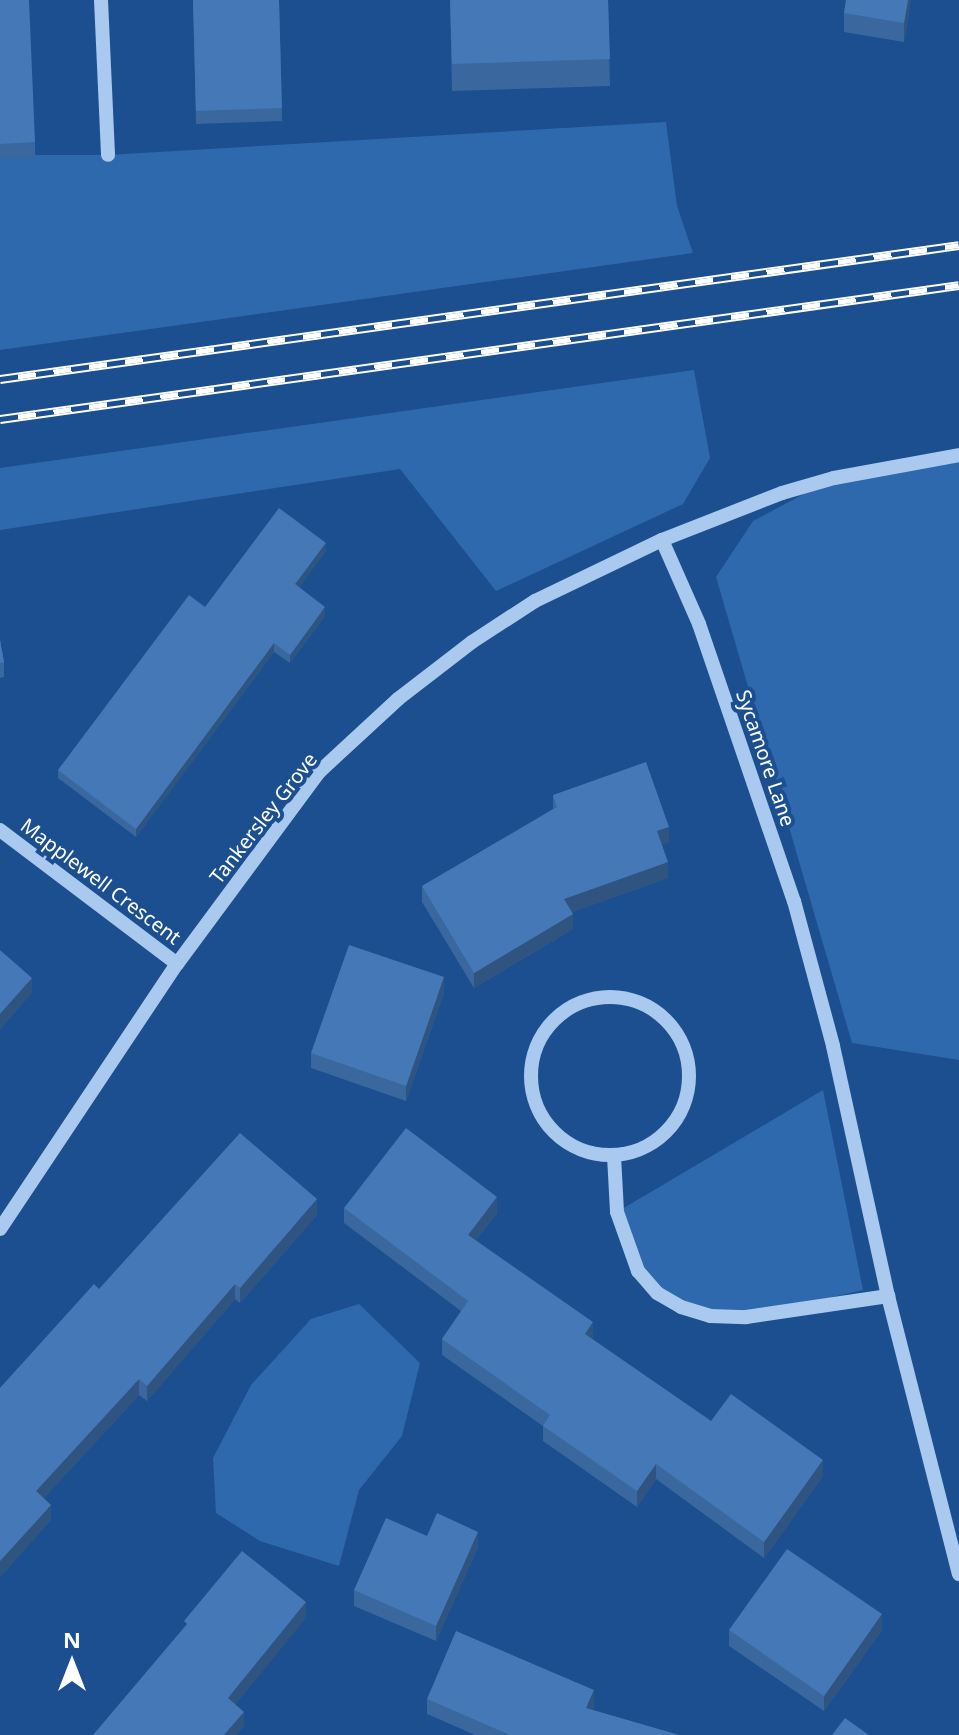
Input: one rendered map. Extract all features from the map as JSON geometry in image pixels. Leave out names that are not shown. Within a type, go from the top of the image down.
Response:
[{"type":"street","points":[[101,0],[108,155]]},
{"type":"street","points":[[662,540],[808,486],[959,455]]},
{"type":"street","name":"Tankersley Grove","points":[[0,1229],[177,964],[319,772],[398,699],[472,642],[535,601],[662,540]]},
{"type":"street","name":"Sycamore Lane","points":[[662,540],[699,624],[794,901],[833,1046],[888,1296],[959,1574]]},
{"type":"street","name":"Mapplewell Crescent","points":[[0,830],[177,964]]},
{"type":"street","points":[[609,997],[634,1001],[658,1013],[668,1023],[677,1034],[687,1059],[689,1086],[681,1113],[664,1135],[640,1150],[614,1156],[588,1153],[566,1142],[547,1125],[535,1103],[530,1078],[533,1054],[544,1031],[561,1013],[584,1001],[609,997]]},
{"type":"street","points":[[614,1156],[617,1212],[638,1271],[657,1293],[681,1307],[710,1316],[746,1317],[888,1296]]},
{"type":"shaded area","points":[[666,122],[677,206],[693,253],[0,350],[0,155],[108,155]]},
{"type":"shaded area","points":[[694,370],[710,458],[683,504],[496,591],[400,469],[0,530],[0,468]]},
{"type":"shaded area","points":[[959,459],[959,1060],[852,1043],[716,577],[753,521],[834,478]]},
{"type":"shaded area","points":[[823,1090],[863,1290],[746,1317],[681,1307],[638,1271],[617,1212]]},
{"type":"shaded area","points":[[359,1304],[420,1363],[402,1436],[359,1490],[339,1566],[260,1541],[216,1513],[213,1458],[251,1385],[311,1319]]},
{"type":"building","points":[[0,0],[29,0],[35,142],[0,144]]},
{"type":"building","points":[[193,0],[279,0],[282,108],[196,111]]},
{"type":"building","points":[[450,0],[608,0],[610,59],[452,64]]},
{"type":"building","points":[[846,0],[908,0],[904,23],[844,13]]},
{"type":"building","points":[[279,508],[326,543],[295,584],[325,607],[290,655],[274,643],[136,829],[58,770],[189,595],[205,607]]},
{"type":"building","points":[[0,640],[4,662],[0,663]]},
{"type":"building","points":[[646,762],[669,827],[657,831],[668,862],[564,899],[573,914],[474,973],[422,886],[557,807],[553,795]]},
{"type":"building","points":[[349,945],[444,977],[406,1086],[311,1053]]},
{"type":"building","points":[[0,950],[32,978],[0,1014]]},
{"type":"building","points":[[406,1128],[497,1197],[468,1235],[593,1322],[585,1334],[711,1421],[731,1394],[823,1460],[764,1542],[656,1464],[637,1491],[543,1426],[550,1415],[442,1339],[468,1301],[344,1208]]},
{"type":"building","points":[[240,1133],[317,1199],[240,1288],[235,1284],[147,1386],[139,1379],[36,1491],[51,1505],[0,1561],[0,1388],[94,1284],[99,1289]]},
{"type":"building","points":[[437,1513],[478,1532],[436,1626],[354,1590],[386,1518],[427,1536]]},
{"type":"building","points":[[787,1549],[882,1614],[824,1696],[729,1630]]},
{"type":"building","points":[[242,1551],[306,1602],[228,1698],[244,1712],[224,1735],[93,1735],[187,1624],[184,1621]]},
{"type":"building","points":[[456,1631],[594,1690],[586,1708],[679,1735],[510,1735],[427,1699]]},
{"type":"building","points":[[845,1718],[869,1735],[832,1735]]},
{"type":"railway","points":[[0,379],[959,245]]},
{"type":"railway","points":[[0,419],[959,285]]}]
